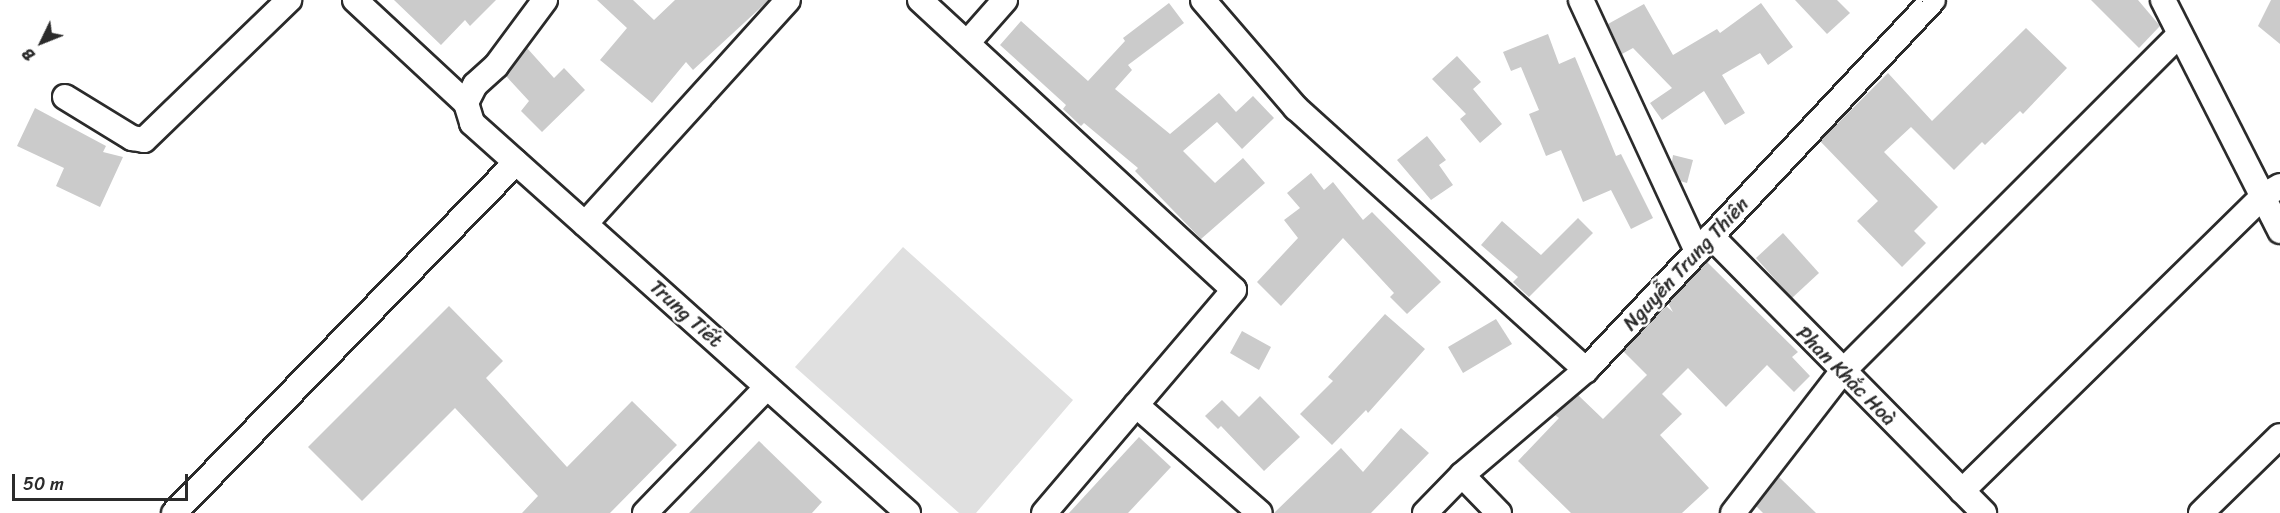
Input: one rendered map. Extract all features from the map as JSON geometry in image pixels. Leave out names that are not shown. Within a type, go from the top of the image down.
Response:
[{"type":"street","points":[[65,97],[132,138],[144,140],[289,0]]},
{"type":"street","name":"Trung Tiết","points":[[355,0],[467,108],[472,123],[908,513]]},
{"type":"street","points":[[467,108],[475,85],[496,66],[545,0]]},
{"type":"street","points":[[585,224],[788,0]]},
{"type":"street","points":[[920,0],[969,42],[1234,290],[1044,513]]},
{"type":"street","points":[[969,42],[1005,0]]},
{"type":"street","points":[[1203,0],[1296,108],[1586,370]]},
{"type":"street","name":"Phan Khắc Hoà","points":[[1581,0],[1704,244],[1842,372],[1984,513]]},
{"type":"street","points":[[2163,0],[2178,36],[2271,191],[2280,231]]},
{"type":"street","name":"Nguyễn Trung Thiên","points":[[1425,513],[1462,476],[1586,370],[1928,2]]},
{"type":"street","points":[[1733,513],[1842,372],[2178,36]]},
{"type":"street","points":[[174,513],[516,162]]},
{"type":"street","points":[[1962,491],[2271,191]]},
{"type":"street","points":[[645,513],[767,387]]},
{"type":"street","points":[[1136,405],[1260,513]]},
{"type":"street","points":[[2201,513],[2280,436]]},
{"type":"street","points":[[1462,476],[1499,513]]},
{"type":"shaded area","points":[[903,247],[1073,400],[976,513],[959,513],[795,367]]},
{"type":"building","points":[[394,0],[496,0],[470,26],[465,20],[441,45]]},
{"type":"building","points":[[597,0],[633,0],[654,20],[675,0],[769,0],[693,70],[686,62],[652,103],[600,60],[627,28]]},
{"type":"building","points":[[1795,0],[1837,0],[1850,13],[1827,34]]},
{"type":"building","points":[[2091,0],[2138,0],[2160,26],[2139,48]]},
{"type":"building","points":[[2271,0],[2280,0],[2280,44],[2258,26]]},
{"type":"building","points":[[1169,3],[1184,23],[1128,65],[1132,70],[1115,89],[1170,134],[1219,93],[1236,112],[1253,96],[1274,118],[1242,149],[1217,122],[1183,151],[1215,183],[1243,158],[1265,183],[1201,239],[1135,171],[1138,168],[1084,123],[1081,126],[1063,109],[1066,105],[1000,45],[1021,21],[1088,81],[1125,41],[1123,38]]},
{"type":"building","points":[[1761,3],[1793,47],[1768,65],[1760,53],[1722,75],[1745,113],[1725,125],[1704,91],[1662,120],[1650,103],[1672,88],[1633,48],[1622,54],[1608,24],[1644,4],[1673,55],[1717,29],[1720,33]]},
{"type":"building","points":[[2026,28],[2067,68],[2023,114],[2020,111],[1985,145],[1982,142],[1954,170],[1911,127],[1884,152],[1938,207],[1914,231],[1926,243],[1902,267],[1857,221],[1878,201],[1820,141],[1888,73],[1932,121]]},
{"type":"building","points":[[1548,34],[1559,64],[1575,57],[1616,156],[1621,154],[1653,218],[1631,229],[1611,190],[1583,202],[1561,150],[1546,156],[1529,114],[1539,110],[1521,67],[1511,71],[1503,52]]},
{"type":"building","points":[[527,48],[554,78],[564,68],[585,90],[542,132],[521,111],[529,101],[506,76]]},
{"type":"building","points":[[1457,56],[1481,82],[1473,89],[1502,124],[1480,143],[1460,119],[1466,114],[1432,79]]},
{"type":"building","points":[[35,108],[106,146],[103,152],[123,157],[100,207],[56,186],[64,168],[17,146]]},
{"type":"building","points":[[1427,136],[1446,160],[1439,165],[1453,185],[1431,200],[1397,160]]},
{"type":"building","points":[[1673,155],[1693,160],[1687,183],[1680,181],[1672,162]]},
{"type":"building","points":[[1311,173],[1324,190],[1333,182],[1363,220],[1372,212],[1441,282],[1407,314],[1390,297],[1394,293],[1343,238],[1281,306],[1257,282],[1298,238],[1284,220],[1300,208],[1287,193]]},
{"type":"building","points":[[1578,218],[1593,233],[1529,297],[1513,282],[1518,277],[1481,245],[1502,221],[1541,255]]},
{"type":"building","points":[[1783,233],[1819,273],[1792,298],[1756,258]]},
{"type":"building","points":[[1707,262],[1798,352],[1792,357],[1810,376],[1794,392],[1767,365],[1726,407],[1688,368],[1662,394],[1682,414],[1660,435],[1709,488],[1682,513],[1571,513],[1518,461],[1559,418],[1555,415],[1578,395],[1603,419],[1647,375],[1623,351],[1666,306],[1673,312],[1668,303]]},
{"type":"building","points":[[449,306],[503,361],[486,378],[567,467],[632,401],[677,445],[610,513],[522,513],[538,496],[455,408],[362,501],[308,447]]},
{"type":"building","points":[[1385,314],[1425,349],[1368,413],[1366,410],[1332,445],[1300,414],[1333,381],[1328,377]]},
{"type":"building","points":[[1496,319],[1512,344],[1463,373],[1448,347]]},
{"type":"building","points":[[1242,331],[1271,347],[1259,370],[1230,353]]},
{"type":"building","points":[[1260,396],[1300,437],[1264,471],[1221,426],[1218,429],[1205,416],[1222,400],[1239,417]]},
{"type":"building","points":[[1401,428],[1429,453],[1371,513],[1274,513],[1341,448],[1363,472]]},
{"type":"building","points":[[1139,437],[1171,467],[1128,513],[1069,513]]},
{"type":"building","points":[[759,441],[822,502],[812,513],[689,513]]},
{"type":"building","points":[[1779,477],[1816,513],[1763,513],[1756,506]]}]
